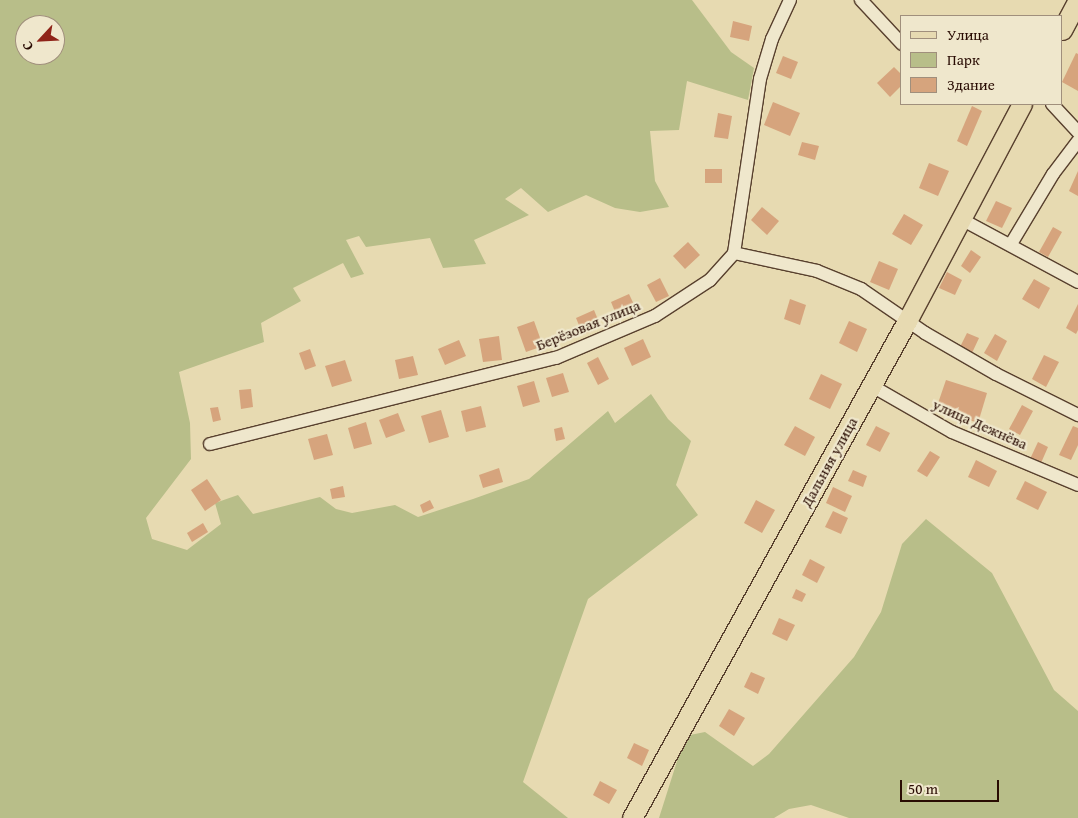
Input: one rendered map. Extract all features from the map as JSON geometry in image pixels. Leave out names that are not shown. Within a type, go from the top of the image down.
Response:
[{"type":"main road","points":[[1063,28],[1078,0]]},
{"type":"main road","name":"Дальняя улица","points":[[632,818],[872,386],[1021,105]]},
{"type":"street","points":[[790,0],[772,39],[760,80],[734,253],[817,271],[860,289],[907,321],[996,374],[1078,414]]},
{"type":"street","points":[[860,0],[900,42]]},
{"type":"street","points":[[1053,105],[1078,132]]},
{"type":"street","points":[[1011,244],[1053,174],[1078,141]]},
{"type":"street","points":[[960,219],[1011,244],[1078,282]]},
{"type":"street","name":"Берёзовая улица","points":[[210,444],[556,358],[656,316],[710,280],[734,253]]},
{"type":"street","name":"улица Дежнёва","points":[[872,386],[952,432],[1078,485]]},
{"type":"green space","points":[[0,0],[692,0],[731,52],[754,68],[748,100],[687,81],[679,130],[650,131],[655,181],[669,207],[640,212],[615,208],[586,195],[548,212],[521,188],[505,199],[529,215],[474,240],[486,264],[443,268],[430,238],[366,247],[359,236],[346,240],[364,274],[351,278],[343,263],[293,288],[301,301],[261,323],[264,342],[179,372],[190,423],[191,459],[146,518],[152,539],[187,550],[221,524],[215,503],[238,495],[253,514],[320,497],[336,509],[352,513],[395,505],[418,517],[473,499],[529,479],[608,411],[615,423],[651,394],[668,419],[691,441],[676,485],[698,515],[588,599],[523,782],[568,818],[0,818]]},
{"type":"green space","points":[[926,519],[992,573],[1054,690],[1078,711],[1078,818],[849,818],[811,805],[789,809],[774,818],[659,818],[685,736],[705,732],[753,766],[769,754],[854,657],[881,612],[902,544]]},
{"type":"building","points":[[733,21],[752,26],[749,41],[730,37]]},
{"type":"building","points":[[1076,53],[1078,54],[1078,91],[1063,83]]},
{"type":"building","points":[[783,56],[798,62],[791,79],[776,73]]},
{"type":"building","points":[[894,67],[900,73],[900,87],[890,97],[877,83]]},
{"type":"building","points":[[773,102],[800,113],[790,136],[764,125]]},
{"type":"building","points":[[972,106],[982,111],[967,146],[957,141]]},
{"type":"building","points":[[718,113],[732,116],[728,139],[714,137]]},
{"type":"building","points":[[802,142],[819,146],[815,160],[798,155]]},
{"type":"building","points":[[929,163],[949,171],[938,196],[919,188]]},
{"type":"building","points":[[705,169],[722,169],[722,183],[705,183]]},
{"type":"building","points":[[1078,171],[1078,196],[1069,191]]},
{"type":"building","points":[[996,201],[1012,208],[1002,228],[986,221]]},
{"type":"building","points":[[762,207],[779,221],[767,235],[751,220]]},
{"type":"building","points":[[904,214],[923,225],[911,245],[892,234]]},
{"type":"building","points":[[1053,227],[1062,232],[1048,257],[1039,252]]},
{"type":"building","points":[[688,242],[700,255],[685,269],[673,256]]},
{"type":"building","points":[[971,250],[981,257],[970,273],[961,266]]},
{"type":"building","points":[[879,261],[898,269],[889,290],[870,282]]},
{"type":"building","points":[[947,272],[962,280],[955,295],[939,288]]},
{"type":"building","points":[[660,278],[669,296],[656,302],[647,285]]},
{"type":"building","points":[[1034,279],[1050,288],[1039,309],[1022,299]]},
{"type":"building","points":[[629,294],[637,311],[618,319],[611,302]]},
{"type":"building","points":[[790,299],[806,305],[800,325],[784,319]]},
{"type":"building","points":[[1078,304],[1078,330],[1076,334],[1066,328]]},
{"type":"building","points":[[594,310],[601,327],[583,335],[576,318]]},
{"type":"building","points":[[534,321],[543,346],[526,352],[517,327]]},
{"type":"building","points":[[849,321],[867,329],[857,352],[839,343]]},
{"type":"building","points":[[967,333],[979,338],[972,353],[960,347]]},
{"type":"building","points":[[995,334],[1007,341],[997,361],[984,353]]},
{"type":"building","points":[[499,336],[502,360],[483,362],[479,339]]},
{"type":"building","points":[[643,339],[651,357],[632,366],[624,348]]},
{"type":"building","points":[[459,340],[466,356],[445,365],[438,349]]},
{"type":"building","points":[[310,349],[316,366],[305,370],[299,353]]},
{"type":"building","points":[[1044,355],[1059,362],[1046,387],[1032,379]]},
{"type":"building","points":[[413,356],[418,375],[399,379],[395,360]]},
{"type":"building","points":[[598,357],[609,379],[598,385],[587,363]]},
{"type":"building","points":[[345,360],[352,381],[332,387],[325,366]]},
{"type":"building","points":[[563,373],[569,392],[552,397],[546,378]]},
{"type":"building","points":[[821,374],[842,384],[830,409],[809,399]]},
{"type":"building","points":[[946,380],[987,393],[978,423],[936,409]]},
{"type":"building","points":[[534,381],[540,402],[523,407],[517,386]]},
{"type":"building","points":[[251,389],[253,407],[241,409],[239,390]]},
{"type":"building","points":[[1022,405],[1033,411],[1020,435],[1009,429]]},
{"type":"building","points":[[481,406],[486,427],[466,432],[461,411]]},
{"type":"building","points":[[218,407],[221,420],[213,422],[210,408]]},
{"type":"building","points":[[441,410],[449,437],[429,443],[421,416]]},
{"type":"building","points":[[398,413],[405,431],[386,438],[379,420]]},
{"type":"building","points":[[366,422],[372,444],[354,449],[348,428]]},
{"type":"building","points":[[795,426],[815,437],[805,456],[784,445]]},
{"type":"building","points":[[876,426],[890,433],[880,452],[866,445]]},
{"type":"building","points":[[1073,426],[1078,428],[1078,445],[1071,460],[1059,455]]},
{"type":"building","points":[[562,427],[565,439],[556,441],[554,429]]},
{"type":"building","points":[[327,434],[333,455],[314,460],[308,439]]},
{"type":"building","points":[[1038,442],[1048,447],[1041,463],[1030,459]]},
{"type":"building","points":[[930,451],[940,457],[927,477],[917,471]]},
{"type":"building","points":[[976,460],[997,471],[989,487],[968,477]]},
{"type":"building","points":[[499,468],[503,482],[483,488],[479,475]]},
{"type":"building","points":[[853,470],[867,476],[863,487],[848,481]]},
{"type":"building","points":[[207,479],[221,500],[205,511],[191,490]]},
{"type":"building","points":[[1025,481],[1047,492],[1038,510],[1016,499]]},
{"type":"building","points":[[343,486],[345,497],[332,499],[330,489]]},
{"type":"building","points":[[833,487],[852,496],[845,512],[826,503]]},
{"type":"building","points":[[430,500],[434,508],[423,513],[420,505]]},
{"type":"building","points":[[756,500],[775,510],[762,533],[744,523]]},
{"type":"building","points":[[833,511],[848,518],[841,534],[825,527]]},
{"type":"building","points":[[203,523],[208,532],[192,542],[187,533]]},
{"type":"building","points":[[810,559],[825,567],[817,583],[802,575]]},
{"type":"building","points":[[796,589],[806,594],[802,602],[792,598]]},
{"type":"building","points":[[779,618],[795,625],[787,641],[772,634]]},
{"type":"building","points":[[751,672],[765,678],[758,694],[744,687]]},
{"type":"building","points":[[729,709],[745,718],[734,736],[719,726]]},
{"type":"building","points":[[634,743],[649,750],[642,766],[627,758]]},
{"type":"building","points":[[600,781],[617,790],[609,804],[593,795]]}]
